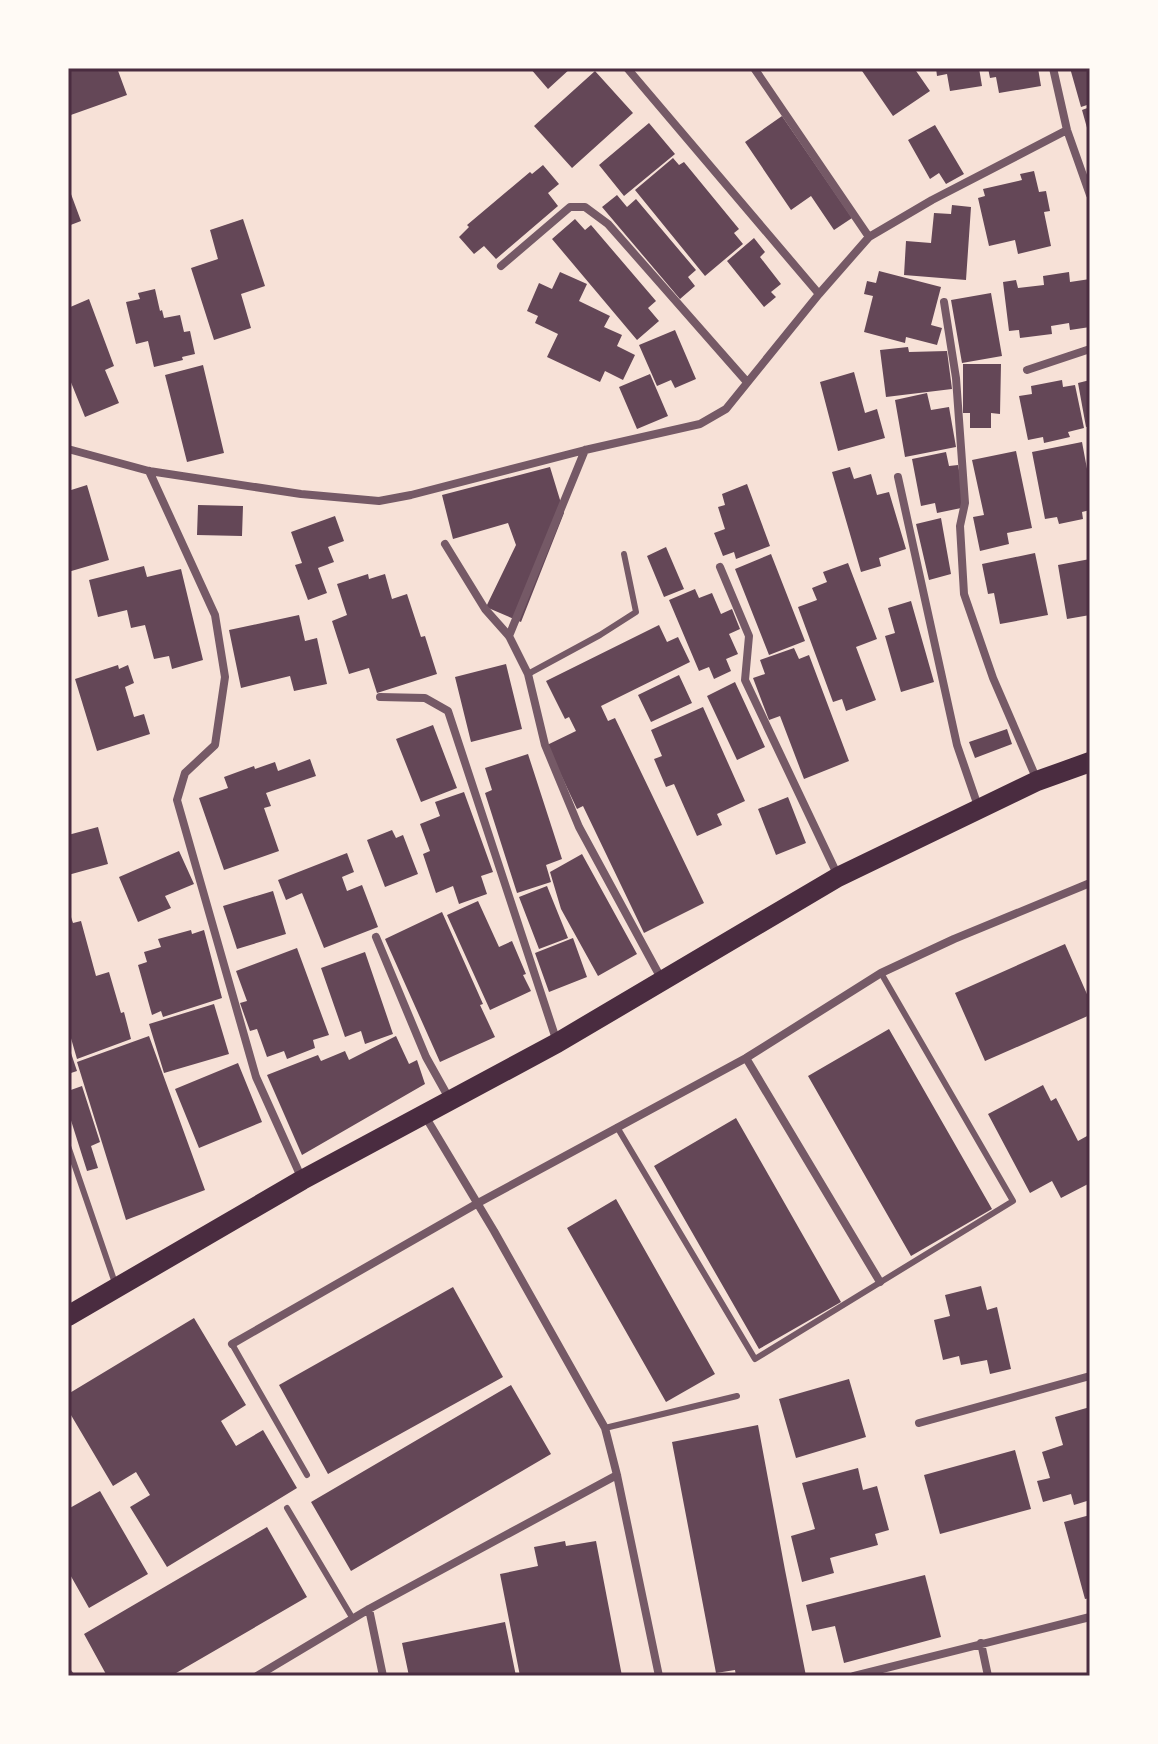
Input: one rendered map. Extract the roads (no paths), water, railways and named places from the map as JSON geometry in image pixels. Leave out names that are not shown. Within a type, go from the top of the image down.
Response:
[{"type":"main road","points":[[68,1316],[302,1180],[557,1043],[838,877],[1037,781],[1090,762]]},
{"type":"street","points":[[627,68],[819,294]]},
{"type":"street","points":[[754,68],[869,237]]},
{"type":"street","points":[[1053,68],[1067,130],[1090,195]]},
{"type":"street","points":[[68,449],[149,471],[301,494],[379,501],[700,424],[726,409],[869,237],[932,200],[1067,130]]},
{"type":"street","points":[[501,266],[570,207],[585,207],[608,224],[747,382]]},
{"type":"street","points":[[944,302],[956,378],[965,503],[960,526],[964,594],[993,678],[1037,781]]},
{"type":"street","points":[[1027,370],[1090,349]]},
{"type":"street","points":[[509,636],[585,450]]},
{"type":"street","points":[[149,471],[215,615],[225,677],[215,745],[185,773],[177,800],[256,1077],[302,1180]]},
{"type":"street","points":[[898,477],[957,745],[979,809]]},
{"type":"street","points":[[445,544],[485,609],[509,636],[528,674],[545,745],[579,827],[662,981]]},
{"type":"street","points":[[720,567],[749,636],[745,680],[838,877]]},
{"type":"street","points":[[380,697],[425,698],[448,711],[557,1043]]},
{"type":"street","points":[[232,1344],[478,1203],[746,1058],[881,973],[1090,883]]},
{"type":"street","points":[[376,937],[426,1057],[450,1101]]},
{"type":"street","points":[[746,1058],[880,1282]]},
{"type":"street","points":[[425,1115],[605,1428],[659,1676]]},
{"type":"street","points":[[919,1423],[1090,1376]]},
{"type":"street","points":[[257,1676],[369,1609],[617,1475]]},
{"type":"street","points":[[369,1609],[383,1676]]},
{"type":"street","points":[[854,1676],[1090,1617]]},
{"type":"street","points":[[981,1643],[988,1676]]},
{"type":"lane","points":[[528,674],[636,612],[624,554]]},
{"type":"lane","points":[[617,1127],[755,1359],[1013,1201],[881,973]]},
{"type":"lane","points":[[68,1146],[116,1287]]},
{"type":"lane","points":[[232,1344],[307,1475]]},
{"type":"lane","points":[[605,1428],[737,1396]]},
{"type":"lane","points":[[287,1508],[353,1619]]},
{"type":"lane","points":[[68,1671],[72,1676]]}]
